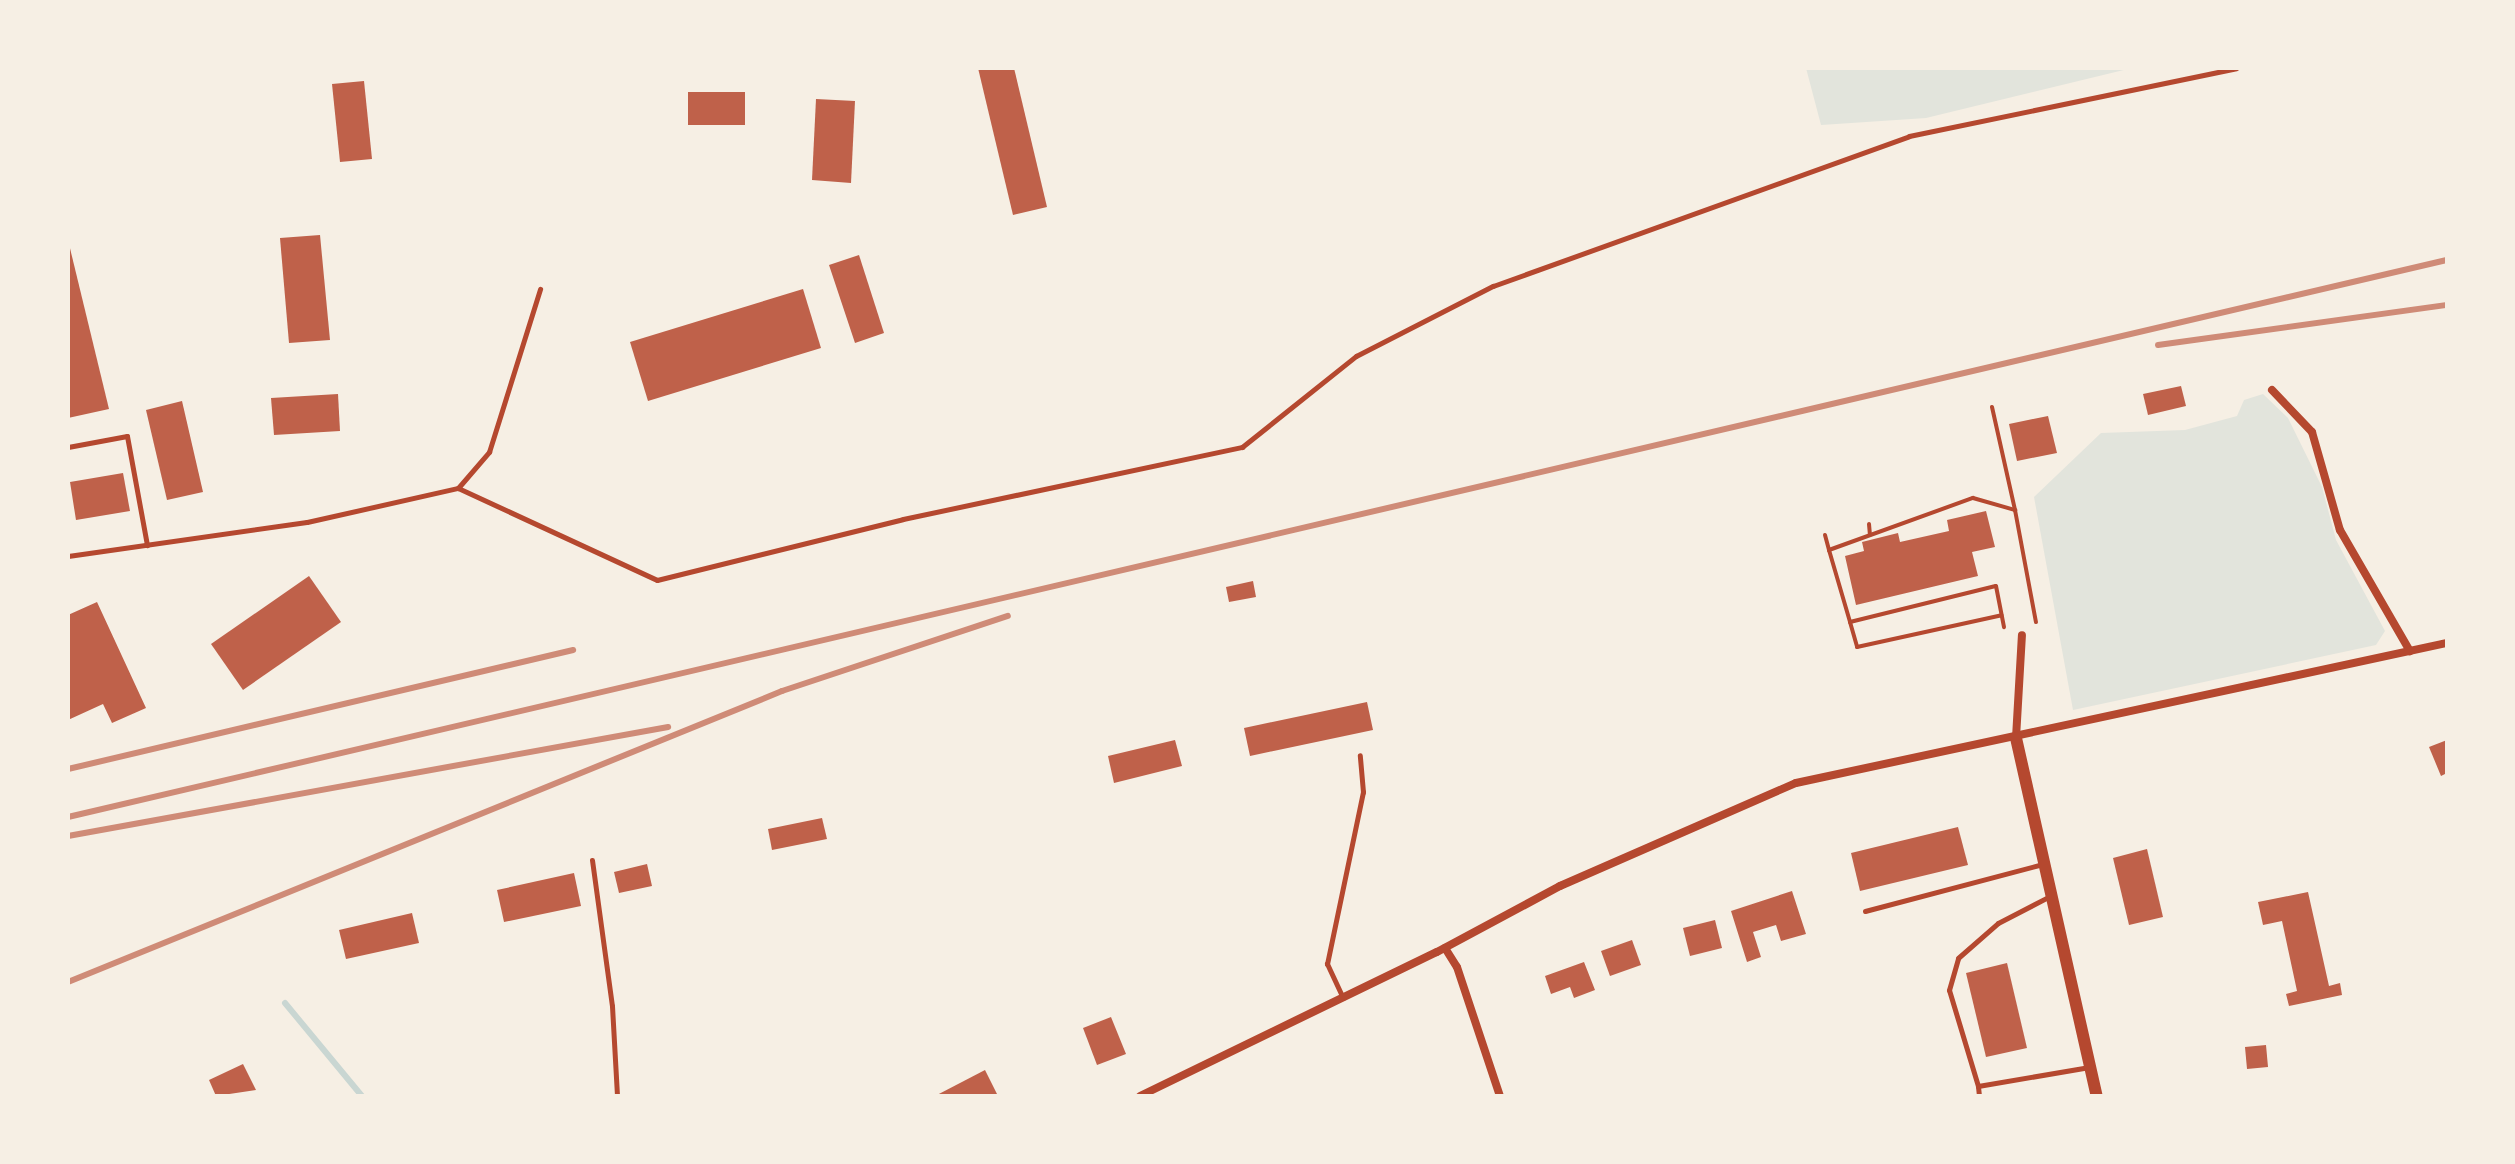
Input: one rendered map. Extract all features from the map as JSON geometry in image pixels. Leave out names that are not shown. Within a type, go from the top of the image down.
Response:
[{"type":"street","points":[[2272,390],[2312,432],[2340,530],[2410,651]]},
{"type":"street","points":[[2022,635],[2016,738],[2097,1096]]},
{"type":"street","points":[[1140,1096],[1445,948],[1560,886],[1750,799],[1827,776],[2016,738],[2447,643]]},
{"type":"street","points":[[1445,948],[1457,967],[1500,1096]]},
{"type":"lane","points":[[458,488],[657,580],[903,519],[1242,447],[1356,356],[1493,286],[1909,136],[2236,68]]},
{"type":"lane","points":[[68,556],[307,522],[458,488],[489,452],[540,289]]},
{"type":"lane","points":[[68,447],[127,436],[147,545]]},
{"type":"lane","points":[[1343,998],[1327,964],[1363,792],[1360,755]]},
{"type":"lane","points":[[592,860],[617,1096]]},
{"type":"lane","points":[[1865,911],[2044,864]]},
{"type":"lane","points":[[1979,1096],[1949,990],[1958,958],[1998,923],[2050,896]]},
{"type":"lane","points":[[1978,1086],[2090,1067]]},
{"type":"path","points":[[1992,407],[2036,622]]},
{"type":"path","points":[[1829,550],[1973,498],[2015,510]]},
{"type":"path","points":[[1869,524],[1870,535]]},
{"type":"path","points":[[1825,535],[1857,647],[2002,615]]},
{"type":"path","points":[[1850,622],[1996,586],[2004,627]]},
{"type":"shaded area","points":[[1806,68],[2132,68],[1926,118],[1821,125]]},
{"type":"shaded area","points":[[2263,394],[2288,418],[2322,487],[2336,540],[2385,631],[2376,645],[2073,710],[2034,497],[2101,433],[2185,430],[2237,416],[2244,400]]},
{"type":"building","points":[[978,68],[1014,68],[1047,207],[1013,215]]},
{"type":"building","points":[[364,81],[372,159],[340,162],[332,84]]},
{"type":"building","points":[[688,92],[745,92],[745,125],[688,125]]},
{"type":"building","points":[[816,99],[855,101],[851,183],[812,180]]},
{"type":"building","points":[[320,235],[330,340],[289,343],[280,238]]},
{"type":"building","points":[[68,240],[109,409],[68,418]]},
{"type":"building","points":[[859,255],[884,333],[855,343],[829,265]]},
{"type":"building","points":[[803,289],[821,348],[648,401],[630,342]]},
{"type":"building","points":[[2181,386],[2186,406],[2148,415],[2143,394]]},
{"type":"building","points":[[338,394],[340,431],[274,435],[271,398]]},
{"type":"building","points":[[182,401],[203,492],[167,500],[146,410]]},
{"type":"building","points":[[2048,416],[2057,453],[2017,461],[2009,424]]},
{"type":"building","points":[[123,473],[130,511],[76,520],[70,482]]},
{"type":"building","points":[[1986,511],[1995,547],[1972,552],[1978,576],[1856,605],[1845,556],[1864,551],[1862,542],[1898,533],[1900,542],[1949,531],[1947,520]]},
{"type":"building","points":[[309,576],[341,622],[243,690],[211,644]]},
{"type":"building","points":[[1253,581],[1256,597],[1229,602],[1226,587]]},
{"type":"building","points":[[97,602],[146,708],[112,723],[103,704],[68,720],[68,615]]},
{"type":"building","points":[[1367,702],[1373,730],[1250,756],[1244,728]]},
{"type":"building","points":[[1175,740],[1182,766],[1114,783],[1108,756]]},
{"type":"building","points":[[2447,740],[2447,773],[2441,776],[2429,747]]},
{"type":"building","points":[[822,818],[827,839],[772,850],[768,829]]},
{"type":"building","points":[[1958,827],[1968,865],[1860,891],[1851,853]]},
{"type":"building","points":[[2147,849],[2163,917],[2129,925],[2113,858]]},
{"type":"building","points":[[647,864],[652,886],[619,893],[614,872]]},
{"type":"building","points":[[574,873],[581,906],[504,922],[497,890]]},
{"type":"building","points":[[1792,891],[1806,934],[1781,941],[1776,925],[1753,932],[1761,957],[1747,962],[1731,911]]},
{"type":"building","points":[[2308,892],[2329,986],[2340,983],[2342,995],[2289,1006],[2286,994],[2297,991],[2282,921],[2263,925],[2258,902]]},
{"type":"building","points":[[412,913],[419,943],[346,959],[339,930]]},
{"type":"building","points":[[1715,920],[1722,948],[1690,956],[1683,928]]},
{"type":"building","points":[[1632,940],[1641,965],[1610,976],[1601,951]]},
{"type":"building","points":[[1584,962],[1595,990],[1574,998],[1570,987],[1551,994],[1545,976]]},
{"type":"building","points":[[2007,963],[2027,1048],[1986,1057],[1966,973]]},
{"type":"building","points":[[1111,1017],[1126,1054],[1097,1065],[1083,1028]]},
{"type":"building","points":[[2266,1045],[2268,1067],[2247,1069],[2245,1047]]},
{"type":"building","points":[[243,1064],[256,1090],[216,1096],[209,1080]]},
{"type":"building","points":[[985,1070],[998,1096],[935,1096]]},
{"type":"waterway","points":[[285,1003],[362,1096]]},
{"type":"railway","points":[[68,817],[2447,260]]},
{"type":"railway","points":[[2158,345],[2447,305]]},
{"type":"railway","points":[[68,982],[782,691],[1008,616]]},
{"type":"railway","points":[[68,769],[573,650]]},
{"type":"railway","points":[[68,836],[668,727]]}]
